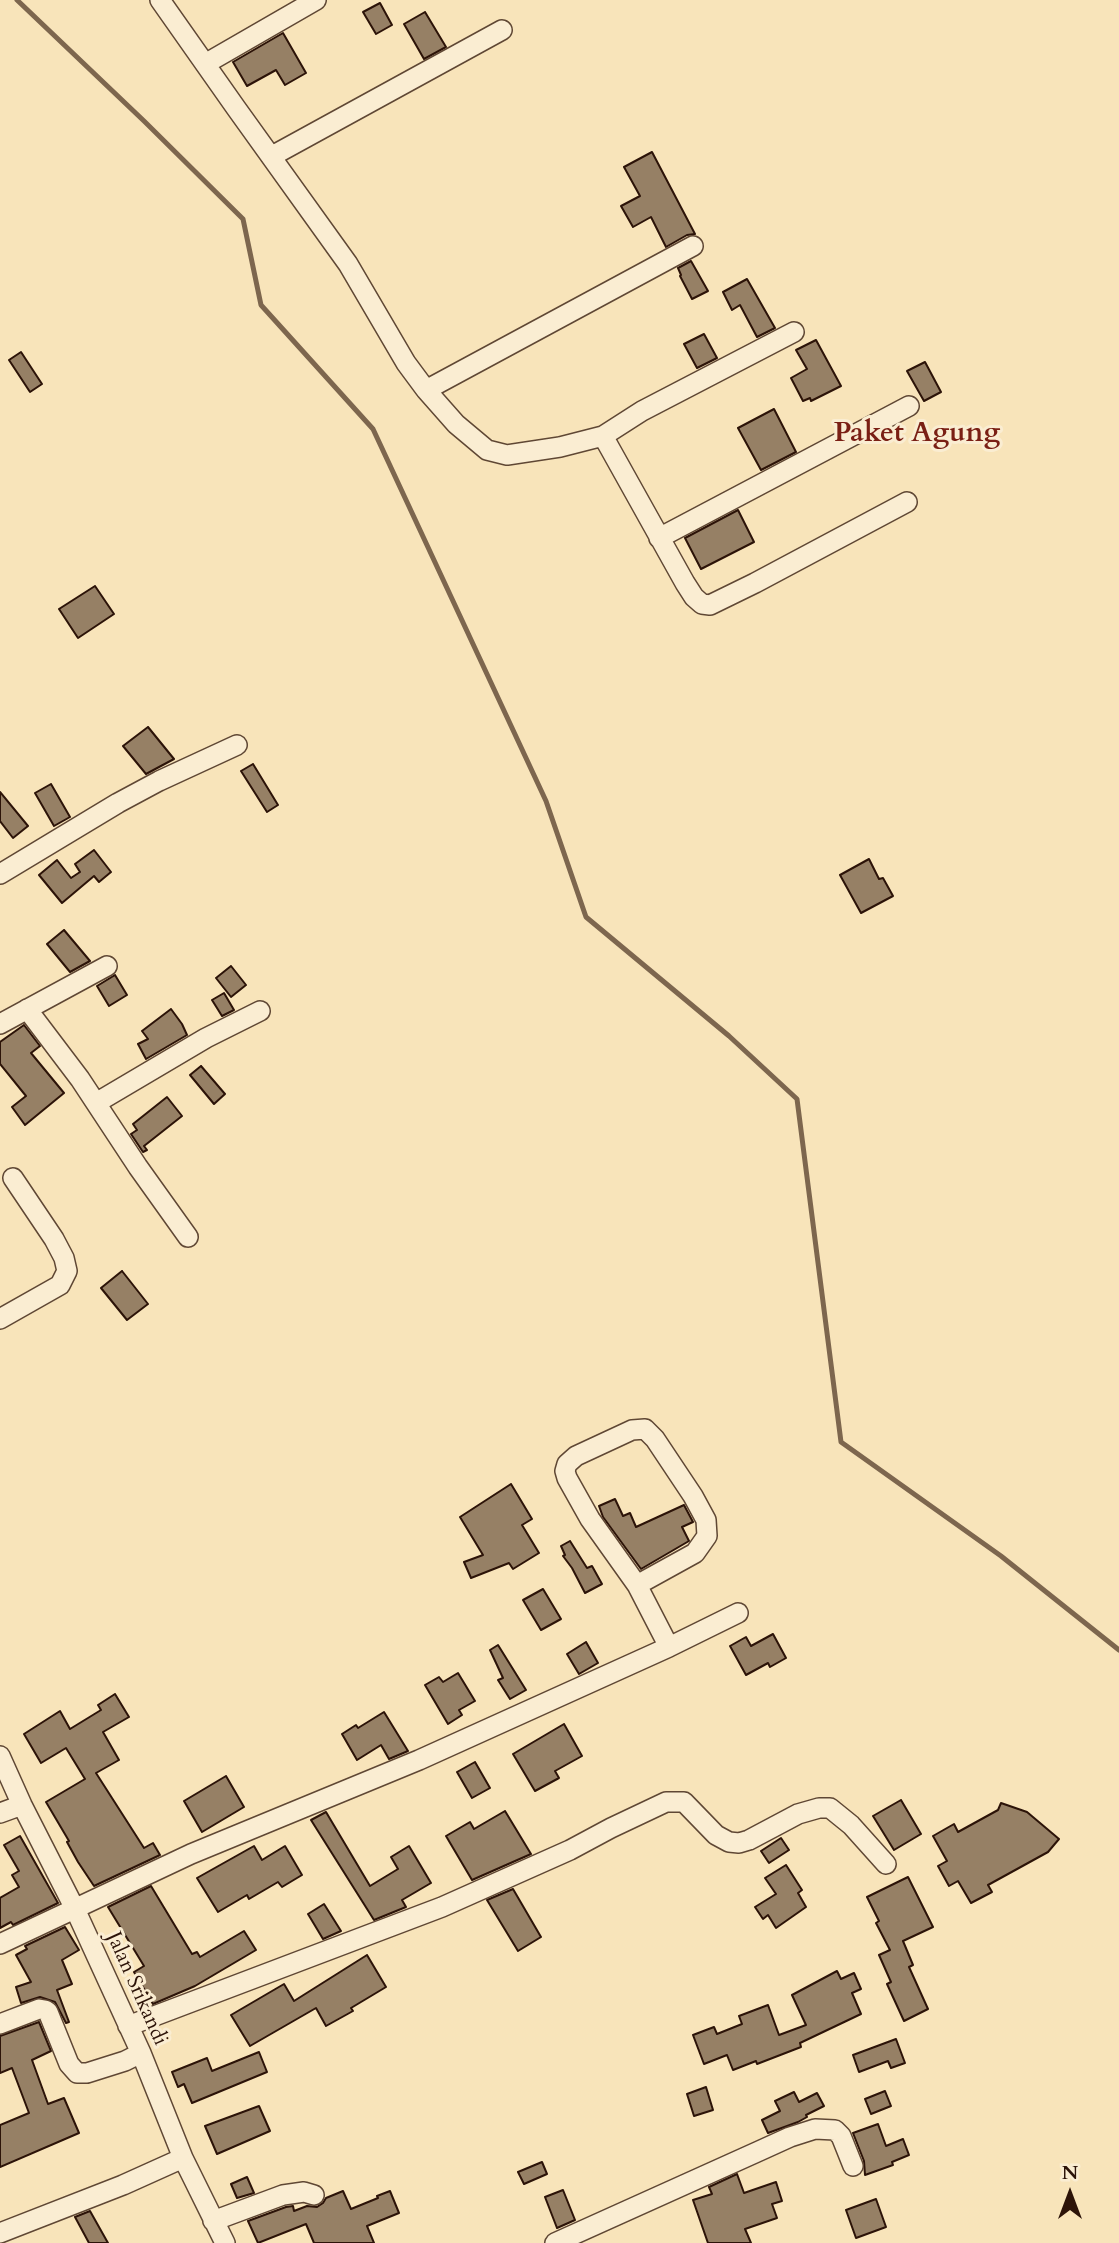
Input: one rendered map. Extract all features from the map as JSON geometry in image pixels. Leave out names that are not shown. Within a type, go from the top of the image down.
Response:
[{"type":"street","points":[[160,0],[348,264],[386,331],[426,390],[456,424],[487,450],[518,454],[603,436],[642,411],[794,332]]},
{"type":"street","points":[[205,64],[316,0]]},
{"type":"street","points":[[272,156],[502,30]]},
{"type":"street","points":[[426,390],[693,246]]},
{"type":"street","points":[[659,538],[909,406]]},
{"type":"street","points":[[603,436],[659,538],[694,597],[702,604],[710,605],[755,583],[907,502]]},
{"type":"street","points":[[0,874],[118,803],[237,745]]},
{"type":"street","points":[[0,1024],[107,966]]},
{"type":"street","points":[[27,1009],[96,1103],[188,1237]]},
{"type":"street","points":[[96,1103],[206,1038],[260,1011]]},
{"type":"street","points":[[0,1319],[60,1285],[67,1270],[54,1239],[13,1178]]},
{"type":"street","points":[[637,1585],[695,1553],[707,1536],[706,1520],[693,1496],[655,1439],[645,1429],[632,1430],[576,1457],[567,1464],[565,1471],[590,1519],[637,1585],[669,1647]]},
{"type":"street","points":[[0,1944],[191,1854],[408,1764],[669,1647],[738,1613]]},
{"type":"street","name":"Jalan Srikandi","points":[[0,1756],[75,1909],[141,2053],[183,2158],[225,2243]]},
{"type":"street","points":[[128,2026],[442,1907],[570,1850],[666,1802],[684,1802],[716,1835],[729,1842],[739,1843],[798,1814],[830,1808],[851,1825],[886,1864]]},
{"type":"street","points":[[0,1813],[22,1805]]},
{"type":"street","points":[[0,2024],[39,2009],[45,2010],[69,2064],[77,2073],[100,2069],[141,2053]]},
{"type":"street","points":[[555,2243],[790,2137],[815,2129],[835,2130],[841,2136],[853,2166]]},
{"type":"street","points":[[0,2233],[123,2185],[183,2158]]},
{"type":"street","points":[[213,2221],[283,2195],[304,2192],[314,2195]]},
{"type":"building","points":[[380,3],[392,25],[376,34],[363,12]]},
{"type":"building","points":[[425,12],[446,47],[424,59],[404,24]]},
{"type":"building","points":[[283,33],[306,73],[285,85],[276,70],[247,86],[233,62]]},
{"type":"building","points":[[652,152],[695,234],[687,235],[666,247],[651,217],[633,227],[621,206],[640,196],[624,167]]},
{"type":"building","points":[[691,261],[708,291],[692,299],[678,268]]},
{"type":"building","points":[[747,279],[775,328],[757,337],[740,305],[732,310],[723,292]]},
{"type":"building","points":[[704,334],[717,358],[697,368],[684,344]]},
{"type":"building","points":[[816,340],[841,386],[811,401],[810,398],[803,401],[791,378],[807,369],[796,350]]},
{"type":"building","points":[[21,352],[42,384],[30,392],[9,360]]},
{"type":"building","points":[[925,362],[941,392],[924,401],[907,371]]},
{"type":"building","points":[[774,409],[796,452],[761,470],[738,428]]},
{"type":"building","points":[[738,510],[754,542],[701,569],[685,538]]},
{"type":"building","points":[[95,586],[114,614],[78,638],[59,609]]},
{"type":"building","points":[[148,727],[174,759],[146,774],[123,746]]},
{"type":"building","points":[[253,764],[278,805],[267,812],[241,771]]},
{"type":"building","points":[[51,784],[70,817],[54,826],[35,793]]},
{"type":"building","points":[[0,792],[28,826],[13,838],[0,821]]},
{"type":"building","points":[[94,850],[111,872],[99,882],[94,876],[62,903],[39,875],[57,860],[71,878],[80,872],[75,864]]},
{"type":"building","points":[[869,859],[879,879],[883,878],[893,896],[861,913],[840,875]]},
{"type":"building","points":[[64,930],[90,961],[70,972],[47,944]]},
{"type":"building","points":[[231,966],[246,985],[231,997],[216,978]]},
{"type":"building","points":[[115,975],[127,995],[109,1006],[97,986]]},
{"type":"building","points":[[224,993],[234,1010],[222,1016],[212,1000]]},
{"type":"building","points":[[171,1009],[187,1035],[146,1059],[138,1044],[148,1039],[142,1031]]},
{"type":"building","points":[[24,1025],[40,1046],[31,1053],[64,1093],[25,1125],[12,1107],[26,1096],[0,1064],[0,1042]]},
{"type":"building","points":[[201,1066],[225,1094],[214,1104],[190,1075]]},
{"type":"building","points":[[167,1097],[182,1116],[144,1146],[147,1150],[143,1152],[131,1134],[137,1130],[133,1124]]},
{"type":"building","points":[[122,1271],[148,1304],[127,1320],[101,1288]]},
{"type":"building","points":[[511,1484],[532,1519],[522,1525],[539,1553],[513,1569],[509,1563],[471,1578],[464,1562],[483,1555],[460,1517]]},
{"type":"building","points":[[615,1499],[623,1516],[630,1513],[636,1527],[684,1505],[693,1522],[682,1527],[689,1541],[641,1569],[603,1517],[599,1506]]},
{"type":"building","points":[[570,1541],[587,1568],[592,1566],[602,1584],[585,1593],[563,1556],[565,1555],[561,1546]]},
{"type":"building","points":[[543,1589],[561,1619],[541,1630],[523,1600]]},
{"type":"building","points":[[773,1634],[786,1658],[770,1667],[768,1663],[746,1675],[730,1646],[746,1637],[751,1646]]},
{"type":"building","points":[[586,1642],[598,1663],[579,1674],[567,1654]]},
{"type":"building","points":[[498,1645],[526,1690],[510,1699],[498,1680],[503,1678],[490,1650]]},
{"type":"building","points":[[458,1673],[475,1701],[459,1710],[462,1715],[448,1724],[425,1685],[439,1677],[443,1682]]},
{"type":"building","points":[[115,1694],[129,1717],[103,1732],[119,1760],[96,1773],[144,1848],[153,1843],[160,1855],[94,1886],[46,1802],[85,1779],[66,1748],[41,1763],[24,1734],[60,1711],[70,1729],[101,1710],[98,1705]]},
{"type":"building","points":[[384,1712],[408,1751],[389,1759],[381,1745],[357,1760],[342,1734],[356,1725],[358,1728]]},
{"type":"building","points":[[564,1724],[582,1756],[555,1771],[559,1778],[535,1791],[513,1754]]},
{"type":"building","points":[[475,1762],[490,1788],[472,1798],[457,1772]]},
{"type":"building","points":[[226,1776],[244,1807],[202,1832],[184,1801]]},
{"type":"building","points":[[901,1800],[921,1834],[894,1850],[873,1816]]},
{"type":"building","points":[[1001,1803],[1027,1812],[1059,1839],[1048,1852],[988,1885],[992,1892],[971,1903],[958,1881],[949,1886],[938,1866],[947,1861],[933,1836],[954,1824],[958,1832],[998,1810]]},
{"type":"building","points":[[505,1811],[531,1854],[472,1880],[446,1836],[470,1822],[474,1829]]},
{"type":"building","points":[[326,1812],[370,1886],[398,1869],[391,1857],[409,1846],[431,1883],[402,1900],[406,1907],[374,1920],[311,1820]]},
{"type":"building","points":[[20,1836],[58,1903],[13,1925],[11,1922],[0,1928],[0,1898],[19,1887],[12,1875],[19,1871],[4,1845]]},
{"type":"building","points":[[781,1838],[789,1850],[769,1863],[761,1851]]},
{"type":"building","points":[[254,1846],[262,1860],[285,1846],[302,1875],[282,1887],[278,1882],[249,1899],[247,1895],[218,1912],[197,1878]]},
{"type":"building","points":[[786,1865],[802,1890],[798,1893],[806,1907],[776,1928],[768,1915],[763,1919],[755,1907],[776,1894],[765,1878]]},
{"type":"building","points":[[908,1877],[933,1927],[903,1941],[913,1965],[909,1967],[928,2009],[904,2021],[887,1984],[891,1982],[879,1955],[890,1950],[867,1897]]},
{"type":"building","points":[[151,1886],[192,1954],[197,1952],[200,1957],[244,1931],[256,1950],[195,1986],[153,2004],[134,1972],[144,1966],[108,1907]]},
{"type":"building","points":[[513,1889],[541,1937],[518,1951],[487,1900]]},
{"type":"building","points":[[324,1904],[341,1931],[323,1939],[308,1914]]},
{"type":"building","points":[[65,1927],[79,1950],[62,1960],[72,1984],[57,1990],[69,2022],[66,2023],[55,2002],[40,1997],[21,2003],[16,1987],[31,1982],[16,1955],[27,1949],[25,1946]]},
{"type":"building","points":[[367,1955],[386,1987],[351,2008],[353,2011],[326,2026],[316,2008],[250,2046],[231,2015],[284,1984],[294,2001]]},
{"type":"building","points":[[837,1971],[841,1979],[854,1973],[861,1989],[852,1993],[861,2014],[800,2043],[801,2047],[757,2064],[756,2061],[733,2070],[727,2055],[704,2064],[693,2035],[714,2027],[717,2034],[742,2024],[739,2016],[768,2005],[779,2035],[806,2025],[792,1995]]},
{"type":"building","points":[[39,2022],[51,2051],[32,2060],[48,2104],[64,2098],[79,2133],[0,2167],[0,2125],[29,2113],[12,2068],[0,2073],[0,2036]]},
{"type":"building","points":[[896,2039],[905,2063],[891,2068],[888,2061],[859,2072],[853,2055]]},
{"type":"building","points":[[259,2052],[267,2072],[192,2103],[184,2084],[178,2087],[172,2072],[207,2058],[212,2071]]},
{"type":"building","points":[[706,2087],[713,2110],[694,2116],[687,2094]]},
{"type":"building","points":[[885,2091],[891,2106],[871,2114],[865,2099]]},
{"type":"building","points":[[794,2092],[799,2102],[817,2093],[824,2106],[798,2122],[768,2133],[762,2120],[780,2111],[775,2101]]},
{"type":"building","points":[[259,2106],[270,2131],[217,2154],[205,2126]]},
{"type":"building","points":[[878,2124],[886,2146],[903,2139],[909,2155],[892,2162],[893,2165],[865,2175],[864,2161],[853,2133]]},
{"type":"building","points":[[542,2162],[547,2174],[524,2184],[518,2172]]},
{"type":"building","points":[[737,2174],[744,2193],[776,2182],[782,2201],[772,2204],[777,2218],[745,2229],[751,2243],[708,2243],[693,2200],[712,2194],[709,2187]]},
{"type":"building","points":[[247,2177],[254,2193],[237,2198],[231,2184]]},
{"type":"building","points":[[563,2190],[575,2220],[557,2228],[545,2197]]},
{"type":"building","points":[[343,2191],[351,2209],[390,2191],[399,2213],[367,2226],[374,2243],[314,2243],[306,2224],[258,2243],[248,2221],[286,2207],[293,2206],[294,2211],[307,2206],[317,2207],[326,2198]]},
{"type":"building","points":[[876,2199],[886,2227],[856,2238],[846,2210]]},
{"type":"building","points":[[90,2211],[108,2243],[89,2243],[75,2217]]},
{"type":"waterway","points":[[17,0],[243,219],[261,305],[373,429],[546,801],[586,917],[729,1036],[797,1099],[841,1442],[1001,1556],[1119,1650]]},
{"type":"district","name":"Paket Agung","points":[[917,435]]}]
